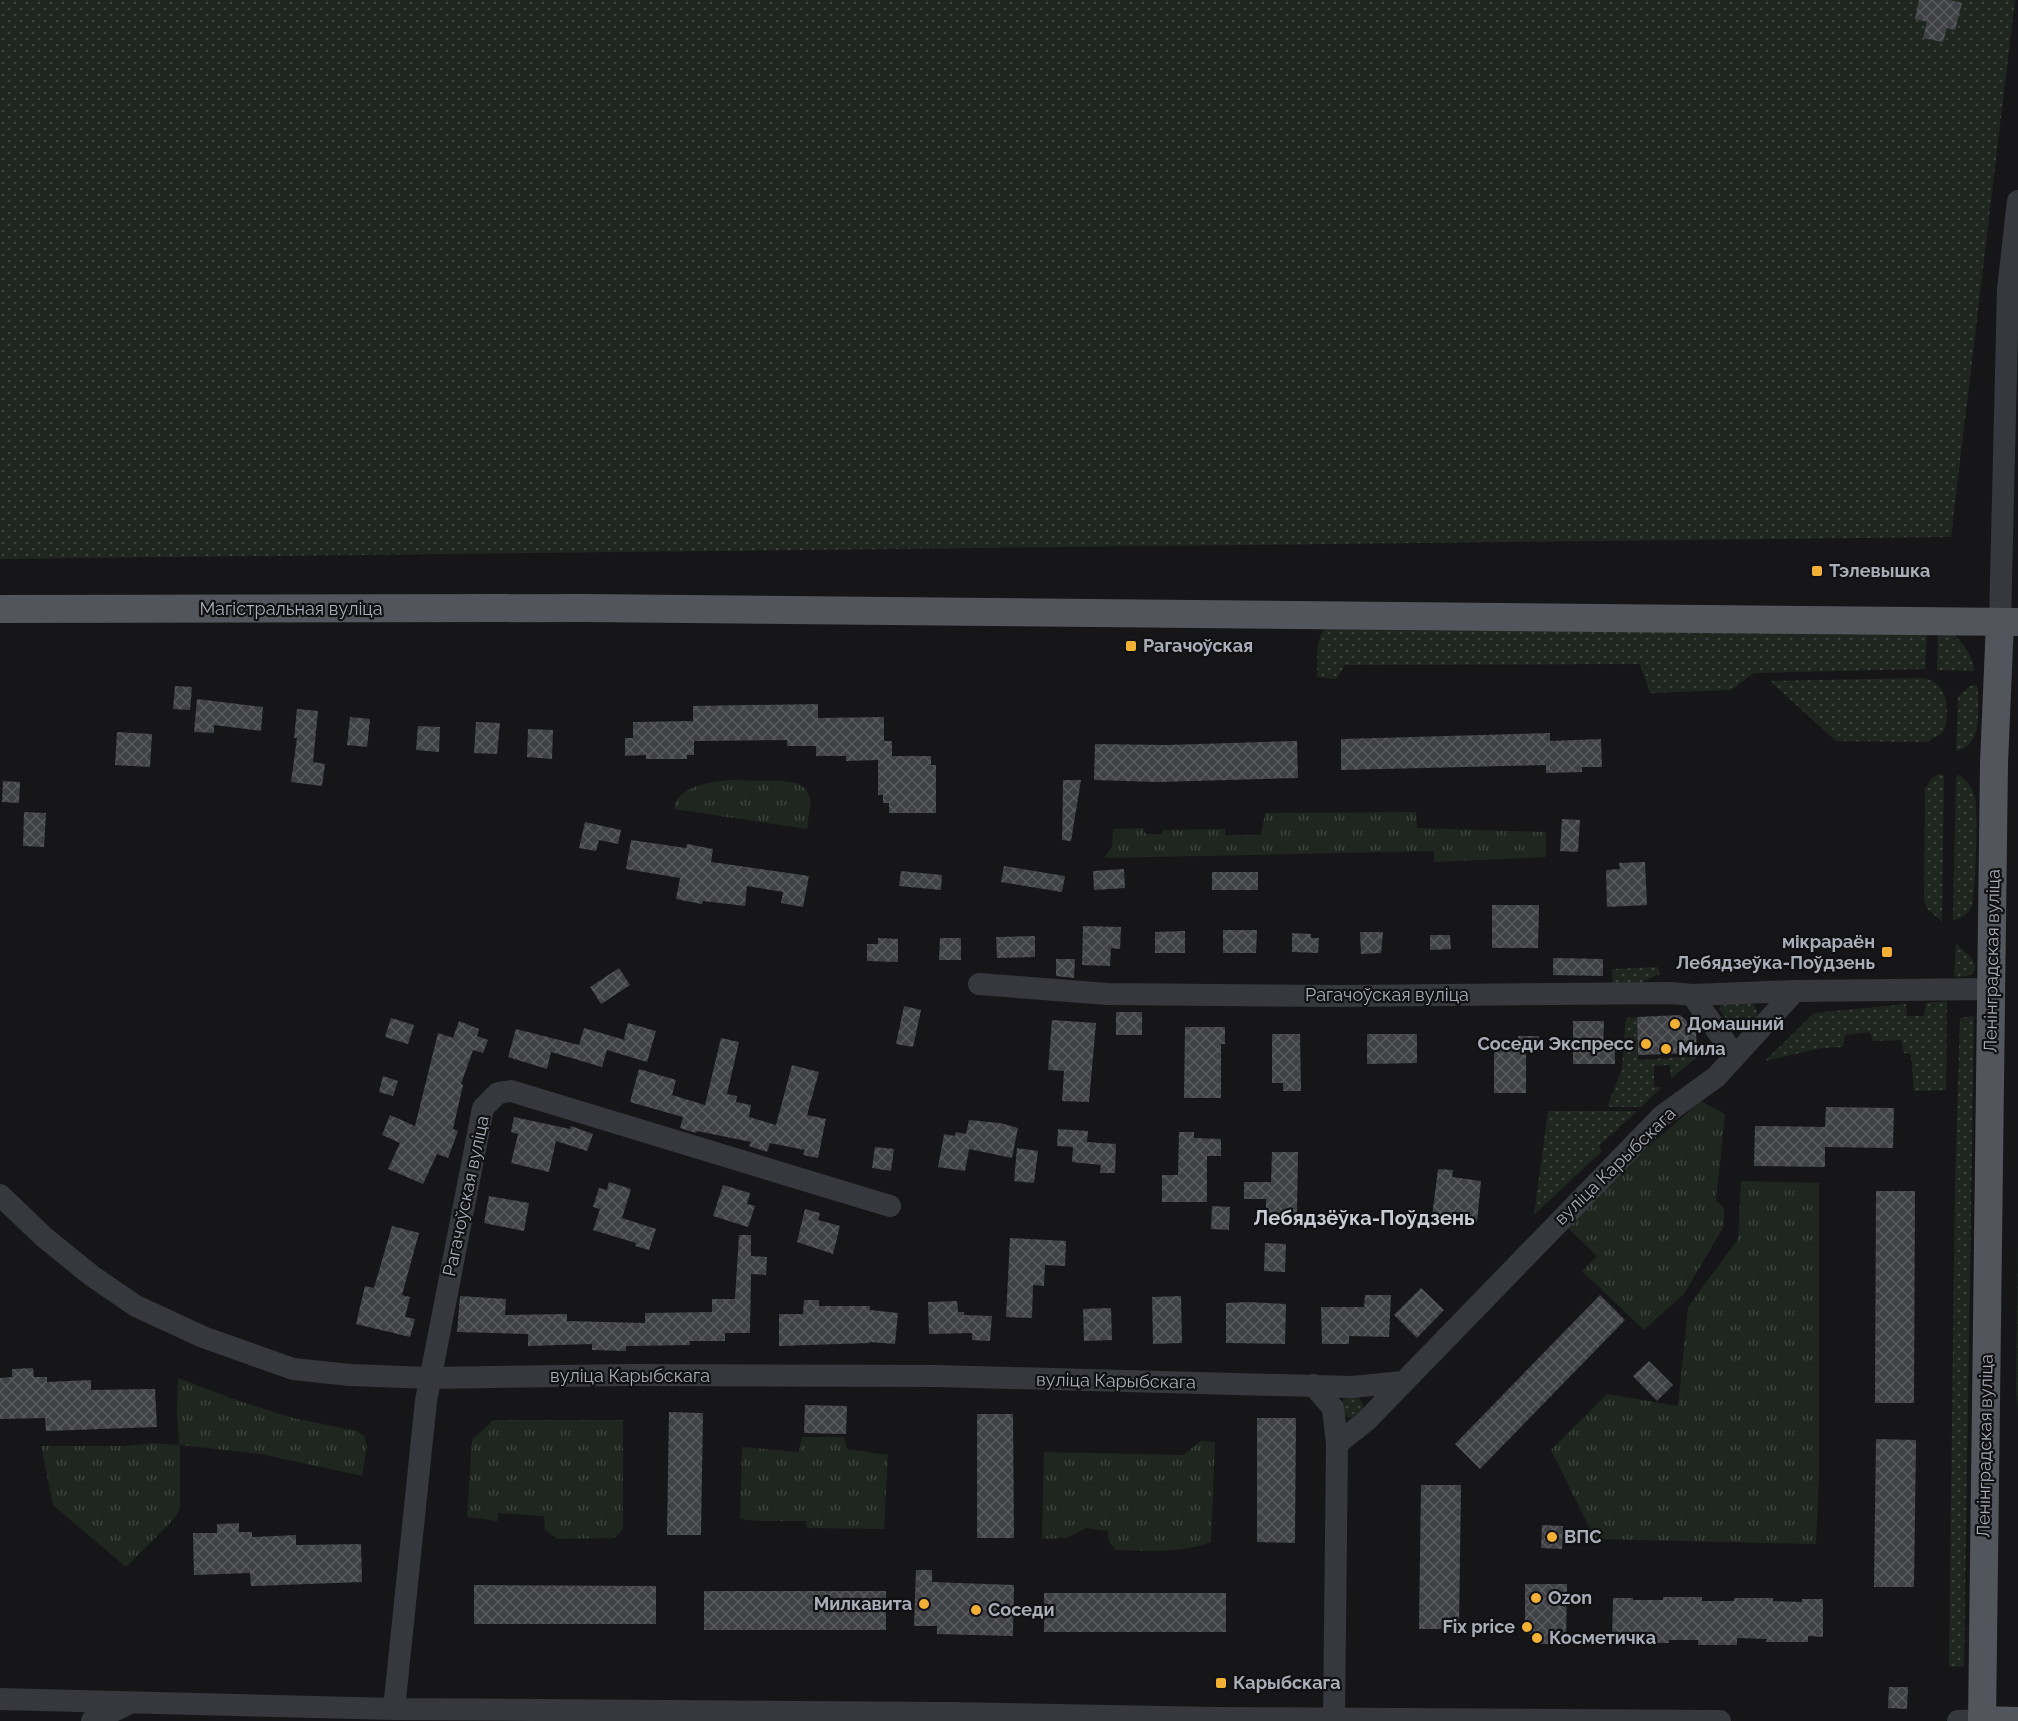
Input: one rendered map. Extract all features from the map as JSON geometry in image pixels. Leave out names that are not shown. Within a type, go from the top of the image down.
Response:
[{"type":"main road","name":"Магістральная вуліца","points":[[0,609],[582,608],[2009,622]]},
{"type":"main road","name":"Ленінградская вуліца","points":[[1974,1720],[1994,763],[2009,622]]},
{"type":"main road","points":[[1974,1720],[2018,1721]]},
{"type":"street","name":"Ленінградская вуліца","points":[[2009,622],[2008,289],[2018,201]]},
{"type":"street","name":"Рагачоўская вуліца","points":[[980,984],[1107,994],[1383,996],[1671,993],[1692,995],[1795,992]]},
{"type":"street","points":[[1795,992],[1991,989]]},
{"type":"street","name":"вуліца Карыбскага","points":[[1337,1444],[1366,1421],[1662,1116],[1716,1077],[1795,992]]},
{"type":"street","points":[[1692,995],[1735,1056]]},
{"type":"street","name":"Рагачоўская вуліца","points":[[394,1709],[430,1378],[483,1108],[498,1093],[511,1091],[890,1206]]},
{"type":"street","name":"вуліца Карыбскага","points":[[0,1195],[44,1237],[92,1276],[136,1306],[203,1337],[293,1369],[350,1375],[430,1378],[937,1376],[1352,1387],[1403,1382]]},
{"type":"street","points":[[1313,1385],[1333,1408],[1337,1419],[1348,1426],[1361,1425],[1366,1421],[1371,1416],[1372,1402],[1365,1391],[1352,1387],[1336,1396],[1333,1408],[1337,1444],[1334,1718]]},
{"type":"street","points":[[0,1699],[394,1709],[1720,1721]]},
{"type":"street","points":[[92,1721],[130,1704]]},
{"type":"green space","points":[[0,0],[2015,0],[1951,537],[0,559]]},
{"type":"green space","points":[[1329,625],[1927,632],[1925,669],[1754,673],[1731,690],[1650,693],[1640,664],[1345,665],[1336,679],[1317,677],[1319,642],[1321,635]]},
{"type":"green space","points":[[1938,633],[1952,634],[1960,640],[1970,656],[1974,671],[1937,670]]},
{"type":"green space","points":[[1924,678],[1939,686],[1946,699],[1947,707],[1944,731],[1926,742],[1836,741],[1770,681]]},
{"type":"green space","points":[[1976,685],[1978,688],[1978,716],[1975,734],[1971,742],[1956,751],[1958,697],[1970,686]]},
{"type":"green space","points":[[1939,774],[1944,775],[1942,921],[1928,910],[1924,901],[1925,789],[1931,779]]},
{"type":"green space","points":[[1959,775],[1969,784],[1975,797],[1975,871],[1971,908],[1964,916],[1953,920],[1956,776]]},
{"type":"green space","points":[[728,780],[783,781],[796,783],[805,788],[811,800],[807,829],[674,809],[681,795],[687,791],[703,784]]},
{"type":"green space","points":[[1416,812],[1417,828],[1546,832],[1546,857],[1434,862],[1434,851],[1104,858],[1112,847],[1113,829],[1143,828],[1146,834],[1162,834],[1163,830],[1225,829],[1225,835],[1261,835],[1265,813]]},
{"type":"green space","points":[[1956,944],[1974,963],[1975,971],[1969,975],[1954,976]]},
{"type":"green space","points":[[1658,967],[1660,974],[1640,983],[1613,984],[1612,969]]},
{"type":"green space","points":[[1947,1001],[1946,1090],[1914,1091],[1911,1054],[1904,1053],[1901,1040],[1873,1041],[1870,1032],[1845,1035],[1843,1047],[1821,1048],[1765,1061],[1814,1013],[1906,1004],[1907,1016],[1924,1016],[1926,1003]]},
{"type":"green space","points":[[1751,1003],[1757,1012],[1754,1021],[1745,1028],[1735,1031],[1719,1009],[1721,1004]]},
{"type":"green space","points":[[1974,1016],[1964,1667],[1949,1666],[1955,1185],[1960,1018]]},
{"type":"green space","points":[[1637,1017],[1638,1060],[1698,1056],[1671,1079],[1670,1065],[1654,1066],[1654,1087],[1662,1087],[1641,1107],[1607,1107],[1622,1069],[1626,1018]]},
{"type":"green space","points":[[1701,1101],[1725,1114],[1716,1201],[1724,1208],[1724,1226],[1684,1294],[1644,1330],[1582,1271],[1597,1256],[1566,1226],[1630,1163]]},
{"type":"green space","points":[[1548,1111],[1637,1111],[1599,1146],[1602,1151],[1534,1215]]},
{"type":"green space","points":[[1741,1181],[1819,1183],[1819,1479],[1816,1544],[1595,1539],[1551,1450],[1607,1394],[1678,1406],[1688,1307],[1738,1239]]},
{"type":"green space","points":[[2018,1235],[2018,1410],[2016,1393]]},
{"type":"green space","points":[[178,1378],[293,1418],[357,1431],[364,1436],[367,1446],[362,1476],[261,1454],[180,1445],[180,1509],[173,1520],[126,1567],[53,1505],[41,1446],[124,1446],[153,1443],[179,1445]]},
{"type":"green space","points":[[1352,1396],[1362,1403],[1363,1407],[1356,1417],[1352,1418],[1342,1411],[1341,1407],[1348,1397]]},
{"type":"green space","points":[[493,1420],[623,1420],[623,1530],[614,1538],[557,1539],[545,1530],[544,1516],[498,1513],[498,1521],[467,1517],[472,1440]]},
{"type":"green space","points":[[802,1437],[844,1437],[847,1449],[888,1455],[884,1529],[807,1528],[806,1521],[740,1519],[742,1447],[799,1452]]},
{"type":"green space","points":[[1201,1441],[1215,1442],[1211,1542],[1177,1550],[1116,1550],[1109,1542],[1108,1531],[1086,1528],[1067,1538],[1042,1539],[1044,1452],[1183,1455]]},
{"type":"building","points":[[1919,0],[1950,0],[1962,3],[1955,30],[1947,28],[1943,42],[1923,38],[1927,22],[1915,19]]},
{"type":"building","points":[[175,686],[192,687],[190,710],[173,709]]},
{"type":"building","points":[[197,699],[263,707],[261,731],[214,725],[214,733],[194,732]]},
{"type":"building","points":[[818,704],[818,718],[884,717],[884,741],[892,741],[892,756],[931,756],[931,765],[936,765],[936,813],[889,813],[889,803],[883,803],[883,795],[878,795],[878,760],[846,761],[846,756],[816,756],[816,746],[787,746],[787,740],[694,741],[694,755],[687,755],[687,759],[646,759],[646,755],[625,756],[625,738],[633,738],[633,722],[693,721],[693,706]]},
{"type":"building","points":[[297,709],[318,711],[313,762],[325,764],[322,786],[291,782],[297,738],[294,738]]},
{"type":"building","points":[[350,717],[370,719],[367,747],[347,745]]},
{"type":"building","points":[[476,722],[500,723],[497,754],[474,753]]},
{"type":"building","points":[[418,726],[440,727],[439,752],[416,750]]},
{"type":"building","points":[[528,729],[553,730],[552,759],[527,757]]},
{"type":"building","points":[[117,732],[152,734],[150,767],[115,765]]},
{"type":"building","points":[[1550,733],[1550,741],[1601,739],[1602,767],[1582,767],[1582,772],[1546,773],[1546,765],[1341,770],[1341,739]]},
{"type":"building","points":[[1297,741],[1298,778],[1158,782],[1094,780],[1095,744],[1166,745]]},
{"type":"building","points":[[1063,780],[1081,780],[1071,841],[1062,840]]},
{"type":"building","points":[[3,781],[20,782],[19,803],[2,802]]},
{"type":"building","points":[[24,812],[46,813],[44,847],[23,846]]},
{"type":"building","points":[[1562,819],[1580,820],[1578,852],[1560,851]]},
{"type":"building","points":[[585,822],[621,830],[618,844],[599,840],[596,851],[579,848]]},
{"type":"building","points":[[631,840],[686,848],[687,844],[713,849],[711,862],[809,876],[803,907],[781,903],[783,892],[747,886],[745,906],[703,901],[702,904],[676,899],[680,878],[626,869]]},
{"type":"building","points":[[1645,862],[1647,905],[1607,907],[1606,870],[1620,869],[1619,863]]},
{"type":"building","points":[[1004,866],[1065,876],[1062,892],[1001,882]]},
{"type":"building","points":[[1124,869],[1125,888],[1094,890],[1093,871]]},
{"type":"building","points":[[901,871],[942,875],[941,890],[899,886]]},
{"type":"building","points":[[1212,872],[1258,872],[1258,890],[1212,890]]},
{"type":"building","points":[[1492,905],[1539,905],[1538,948],[1492,948]]},
{"type":"building","points":[[1083,926],[1121,927],[1120,949],[1111,948],[1110,966],[1082,965]]},
{"type":"building","points":[[1223,930],[1257,930],[1256,953],[1223,953]]},
{"type":"building","points":[[1185,931],[1185,953],[1155,953],[1155,932]]},
{"type":"building","points":[[1360,932],[1383,932],[1381,953],[1361,954]]},
{"type":"building","points":[[1292,933],[1311,934],[1311,938],[1319,938],[1318,953],[1292,952]]},
{"type":"building","points":[[1430,935],[1450,935],[1451,949],[1430,950]]},
{"type":"building","points":[[1035,936],[1035,957],[997,958],[996,937]]},
{"type":"building","points":[[878,938],[898,939],[898,962],[867,961],[867,944],[878,944]]},
{"type":"building","points":[[940,938],[961,938],[961,960],[939,960]]},
{"type":"building","points":[[1553,958],[1603,959],[1603,976],[1553,975]]},
{"type":"building","points":[[1056,959],[1075,959],[1074,978],[1056,976]]},
{"type":"building","points":[[619,968],[630,985],[601,1004],[590,987]]},
{"type":"building","points":[[904,1006],[921,1010],[913,1047],[896,1044]]},
{"type":"building","points":[[1116,1012],[1142,1012],[1142,1035],[1116,1035]]},
{"type":"building","points":[[1680,1015],[1687,1021],[1687,1031],[1696,1031],[1697,1053],[1638,1055],[1637,1017]]},
{"type":"building","points":[[391,1018],[414,1025],[408,1044],[385,1037]]},
{"type":"building","points":[[1052,1020],[1096,1023],[1089,1102],[1062,1101],[1064,1071],[1048,1070]]},
{"type":"building","points":[[459,1021],[479,1029],[477,1036],[488,1040],[483,1053],[473,1050],[461,1084],[463,1085],[453,1129],[458,1131],[448,1158],[437,1154],[423,1184],[388,1169],[400,1143],[382,1135],[390,1115],[415,1126],[438,1033],[453,1038]]},
{"type":"building","points":[[1573,1021],[1604,1021],[1603,1049],[1615,1049],[1615,1064],[1573,1064]]},
{"type":"building","points":[[628,1023],[656,1031],[647,1062],[607,1050],[602,1067],[551,1052],[547,1069],[508,1057],[516,1029],[579,1045],[584,1028],[625,1040]]},
{"type":"building","points":[[1185,1027],[1225,1027],[1225,1044],[1221,1044],[1221,1098],[1184,1098]]},
{"type":"building","points":[[1272,1034],[1300,1034],[1301,1091],[1283,1091],[1283,1083],[1272,1083]]},
{"type":"building","points":[[1367,1034],[1417,1034],[1417,1063],[1367,1064]]},
{"type":"building","points":[[1518,1036],[1539,1036],[1539,1052],[1526,1052],[1526,1093],[1494,1093],[1494,1045],[1518,1045]]},
{"type":"building","points":[[721,1038],[739,1042],[727,1094],[737,1096],[736,1102],[751,1105],[749,1117],[776,1125],[792,1065],[819,1072],[807,1115],[826,1119],[818,1158],[803,1155],[805,1150],[770,1143],[767,1152],[749,1146],[751,1142],[697,1131],[696,1133],[680,1128],[683,1117],[630,1102],[639,1069],[676,1080],[672,1095],[705,1105]]},
{"type":"building","points":[[383,1076],[398,1081],[393,1096],[379,1092]]},
{"type":"building","points":[[1826,1107],[1894,1108],[1893,1148],[1825,1147],[1825,1167],[1754,1166],[1755,1126],[1825,1127]]},
{"type":"building","points":[[514,1117],[570,1129],[571,1126],[593,1134],[587,1151],[556,1141],[549,1172],[511,1163],[518,1134],[511,1132]]},
{"type":"building","points":[[969,1120],[1000,1123],[1018,1128],[1012,1158],[969,1149],[965,1171],[938,1167],[944,1134],[955,1136],[956,1132],[966,1134]]},
{"type":"building","points":[[1058,1129],[1088,1131],[1087,1142],[1116,1144],[1115,1173],[1100,1173],[1101,1165],[1072,1162],[1073,1147],[1057,1146]]},
{"type":"building","points":[[1179,1132],[1194,1132],[1194,1138],[1221,1139],[1221,1156],[1207,1156],[1207,1202],[1162,1202],[1162,1175],[1178,1175]]},
{"type":"building","points":[[875,1147],[894,1149],[891,1171],[872,1168]]},
{"type":"building","points":[[1017,1148],[1038,1151],[1034,1183],[1014,1181]]},
{"type":"building","points":[[1272,1152],[1298,1152],[1297,1213],[1266,1213],[1266,1199],[1244,1199],[1244,1182],[1271,1182]]},
{"type":"building","points":[[1438,1169],[1453,1170],[1452,1177],[1481,1181],[1477,1222],[1432,1217]]},
{"type":"building","points":[[609,1182],[631,1189],[622,1218],[656,1229],[649,1250],[635,1246],[636,1243],[593,1230],[600,1209],[593,1207],[599,1188],[607,1190]]},
{"type":"building","points":[[723,1185],[750,1193],[747,1204],[755,1206],[748,1227],[713,1216]]},
{"type":"building","points":[[1876,1191],[1915,1191],[1914,1403],[1875,1403]]},
{"type":"building","points":[[489,1196],[529,1203],[524,1231],[484,1223]]},
{"type":"building","points":[[1212,1206],[1230,1207],[1229,1230],[1211,1229]]},
{"type":"building","points":[[805,1209],[820,1213],[818,1220],[840,1226],[833,1254],[797,1242]]},
{"type":"building","points":[[392,1226],[419,1233],[402,1295],[410,1297],[405,1317],[415,1319],[410,1337],[356,1324],[365,1286],[374,1288]]},
{"type":"building","points":[[739,1235],[751,1235],[751,1256],[767,1257],[766,1275],[751,1274],[750,1333],[725,1333],[725,1341],[690,1341],[690,1345],[626,1346],[626,1351],[592,1350],[592,1344],[528,1346],[528,1334],[457,1332],[460,1296],[506,1299],[505,1315],[567,1314],[567,1321],[645,1323],[645,1313],[712,1312],[712,1299],[735,1299]]},
{"type":"building","points":[[1010,1238],[1066,1241],[1065,1266],[1045,1265],[1044,1286],[1033,1285],[1032,1318],[1006,1317]]},
{"type":"building","points":[[1265,1243],[1286,1244],[1285,1272],[1264,1271]]},
{"type":"building","points":[[1421,1288],[1444,1310],[1417,1338],[1394,1315]]},
{"type":"building","points":[[1365,1295],[1391,1295],[1389,1337],[1349,1336],[1349,1344],[1322,1344],[1321,1307],[1364,1307]]},
{"type":"building","points":[[1600,1295],[1625,1320],[1480,1469],[1455,1444]]},
{"type":"building","points":[[1181,1296],[1182,1343],[1153,1344],[1152,1297]]},
{"type":"building","points":[[804,1300],[819,1300],[819,1306],[870,1306],[870,1310],[898,1313],[895,1344],[870,1342],[779,1346],[779,1314],[803,1314]]},
{"type":"building","points":[[957,1301],[958,1312],[964,1312],[964,1315],[992,1316],[990,1341],[972,1340],[972,1333],[929,1334],[928,1302]]},
{"type":"building","points":[[1226,1303],[1286,1304],[1285,1344],[1226,1343]]},
{"type":"building","points":[[1111,1308],[1112,1340],[1084,1341],[1083,1309]]},
{"type":"building","points":[[1649,1361],[1673,1385],[1657,1401],[1633,1376]]},
{"type":"building","points":[[33,1368],[34,1377],[47,1377],[47,1382],[91,1380],[91,1390],[155,1389],[157,1427],[46,1431],[45,1418],[0,1419],[0,1378],[12,1377],[12,1369]]},
{"type":"building","points":[[805,1405],[847,1406],[846,1434],[804,1433]]},
{"type":"building","points":[[669,1412],[703,1413],[701,1535],[667,1535]]},
{"type":"building","points":[[977,1414],[1013,1414],[1014,1538],[977,1538]]},
{"type":"building","points":[[1257,1418],[1296,1418],[1295,1543],[1257,1542]]},
{"type":"building","points":[[1876,1439],[1916,1440],[1914,1587],[1874,1587]]},
{"type":"building","points":[[1421,1485],[1461,1485],[1459,1629],[1419,1629]]},
{"type":"building","points":[[239,1523],[239,1532],[252,1532],[252,1537],[296,1535],[296,1545],[361,1544],[362,1582],[251,1586],[250,1573],[194,1575],[193,1533],[217,1533],[217,1524]]},
{"type":"building","name":"ВПС","points":[[1542,1525],[1563,1526],[1562,1549],[1541,1548]]},
{"type":"building","name":"Соседи","points":[[916,1570],[932,1570],[932,1582],[1014,1585],[1013,1636],[937,1634],[937,1626],[914,1626]]},
{"type":"building","points":[[1525,1584],[1567,1584],[1566,1644],[1535,1644],[1535,1634],[1525,1634]]},
{"type":"building","points":[[474,1585],[656,1586],[656,1624],[474,1624]]},
{"type":"building","points":[[704,1591],[886,1591],[886,1630],[704,1630]]},
{"type":"building","points":[[1044,1593],[1226,1593],[1226,1632],[1044,1632]]},
{"type":"building","points":[[1663,1597],[1702,1597],[1702,1601],[1773,1598],[1773,1601],[1802,1602],[1802,1599],[1823,1599],[1823,1637],[1808,1636],[1808,1642],[1766,1642],[1767,1639],[1737,1638],[1737,1645],[1698,1645],[1698,1640],[1627,1643],[1627,1639],[1612,1639],[1613,1598],[1663,1600]]},
{"type":"building","points":[[1889,1687],[1908,1687],[1907,1709],[1888,1708]]},
{"type":"place","name":"Тэлевышка","points":[[1817,571]]},
{"type":"place","name":"Рагачоўская","points":[[1131,646]]},
{"type":"place","name":"мікрараён Лебядзеўка-Поўдзень","points":[[1887,952]]},
{"type":"place","name":"Домашний","points":[[1675,1024]]},
{"type":"place","name":"Соседи Экспресс","points":[[1646,1044]]},
{"type":"place","name":"Мила","points":[[1666,1049]]},
{"type":"place","name":"ВПС","points":[[1552,1537]]},
{"type":"place","name":"Ozon","points":[[1536,1598]]},
{"type":"place","name":"Милкавита","points":[[924,1604]]},
{"type":"place","name":"Соседи","points":[[976,1610]]},
{"type":"place","name":"Fix price","points":[[1527,1627]]},
{"type":"place","name":"Косметичка","points":[[1537,1638]]},
{"type":"place","name":"Карыбскага","points":[[1221,1683]]},
{"type":"district","name":"Лебядзёўка-Поўдзень","points":[[1364,1218]]}]
